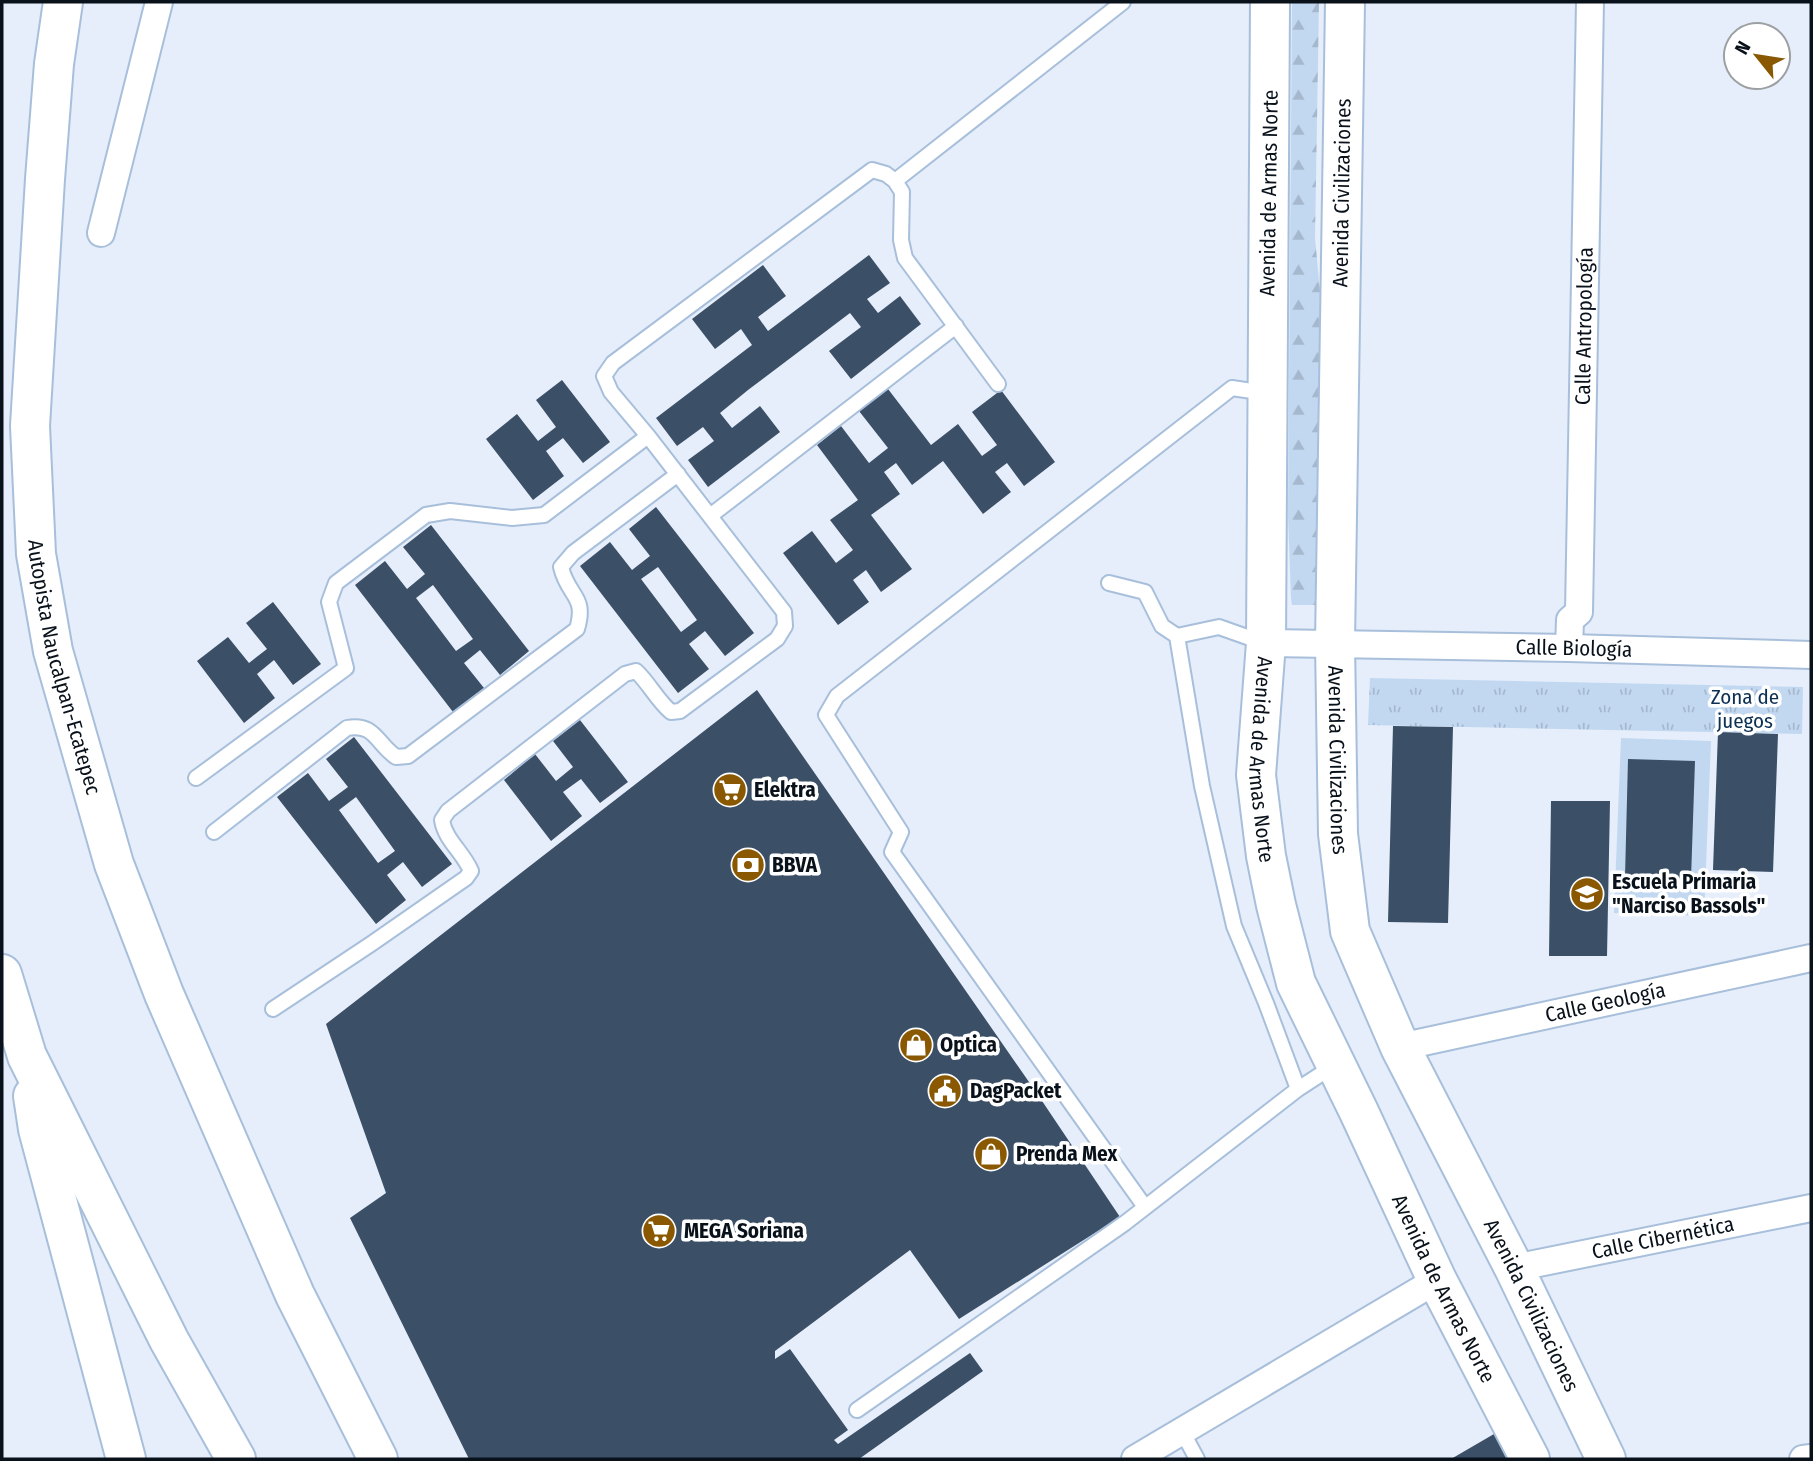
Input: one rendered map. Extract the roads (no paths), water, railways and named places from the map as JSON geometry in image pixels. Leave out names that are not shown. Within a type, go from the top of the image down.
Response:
[{"type":"main road","name":"Autopista Naucalpan-Ecatepec","points":[[62,2],[45,179],[30,426],[36,554],[49,627],[60,677],[114,864],[164,994],[295,1295]]},
{"type":"main road","name":"Avenida de Armas Norte","points":[[1270,2],[1266,643],[1256,775],[1266,856],[1296,983],[1437,1280],[1530,1459]]},
{"type":"main road","name":"Avenida Civilizaciones","points":[[1345,2],[1335,643],[1338,834],[1350,931],[1400,1047],[1514,1268],[1606,1459]]},
{"type":"main road","points":[[2,974],[27,1056],[38,1129],[127,1459]]},
{"type":"main road","points":[[27,1056],[169,1340],[236,1459]]},
{"type":"main road","points":[[295,1295],[352,1459]]},
{"type":"main road","points":[[295,1295],[378,1459]]},
{"type":"street","points":[[101,233],[159,2]]},
{"type":"street","name":"Calle Antropología","points":[[1569,648],[1570,620],[1579,612],[1590,2]]},
{"type":"street","name":"Calle Biología","points":[[1266,643],[1811,655]]},
{"type":"street","name":"Calle Geología","points":[[1400,1047],[1811,958]]},
{"type":"street","name":"Calle Cibernética","points":[[1514,1268],[1811,1208]]},
{"type":"street","points":[[1135,1459],[1183,1433],[1437,1280]]},
{"type":"street","points":[[1803,1459],[1811,1458]]},
{"type":"lane","points":[[895,181],[1123,2]]},
{"type":"lane","points":[[273,1009],[372,944],[466,877],[471,871],[468,864],[443,831],[442,820],[448,811],[625,674],[636,671],[663,705],[671,712],[680,711],[777,639],[785,626],[784,612],[611,392],[604,376],[613,363],[872,170],[886,174],[902,192],[901,240],[905,258],[998,384]]},
{"type":"lane","points":[[710,516],[956,326]]},
{"type":"lane","points":[[1145,1207],[892,852],[901,832],[826,715],[837,696],[1232,388],[1267,394]]},
{"type":"lane","points":[[197,778],[346,668],[329,602],[336,583],[426,515],[450,511],[512,518],[544,515],[648,436]]},
{"type":"lane","points":[[214,832],[347,728],[359,726],[370,732],[396,757],[408,756],[577,629],[582,613],[580,602],[565,583],[561,567],[573,553],[678,474]]},
{"type":"lane","points":[[1109,583],[1145,592],[1161,626],[1177,636],[1219,627],[1266,643]]},
{"type":"lane","points":[[1177,636],[1202,786],[1234,926],[1298,1089]]},
{"type":"lane","points":[[857,1409],[1145,1207],[1298,1089],[1336,1065]]},
{"type":"lane","points":[[1183,1433],[1197,1459]]},
{"type":"place","name":"Elektra","points":[[730,790]]},
{"type":"place","name":"BBVA","points":[[748,865]]},
{"type":"place","name":"Escuela Primaria \"Narciso Bassols\"","points":[[1587,894]]},
{"type":"place","name":"Optica","points":[[916,1045]]},
{"type":"place","name":"DagPacket","points":[[945,1091]]},
{"type":"place","name":"Prenda Mex","points":[[991,1154]]},
{"type":"place","name":"MEGA Soriana","points":[[659,1231]]},
{"type":"park label","name":"Zona de juegos","points":[[1745,709]]}]
